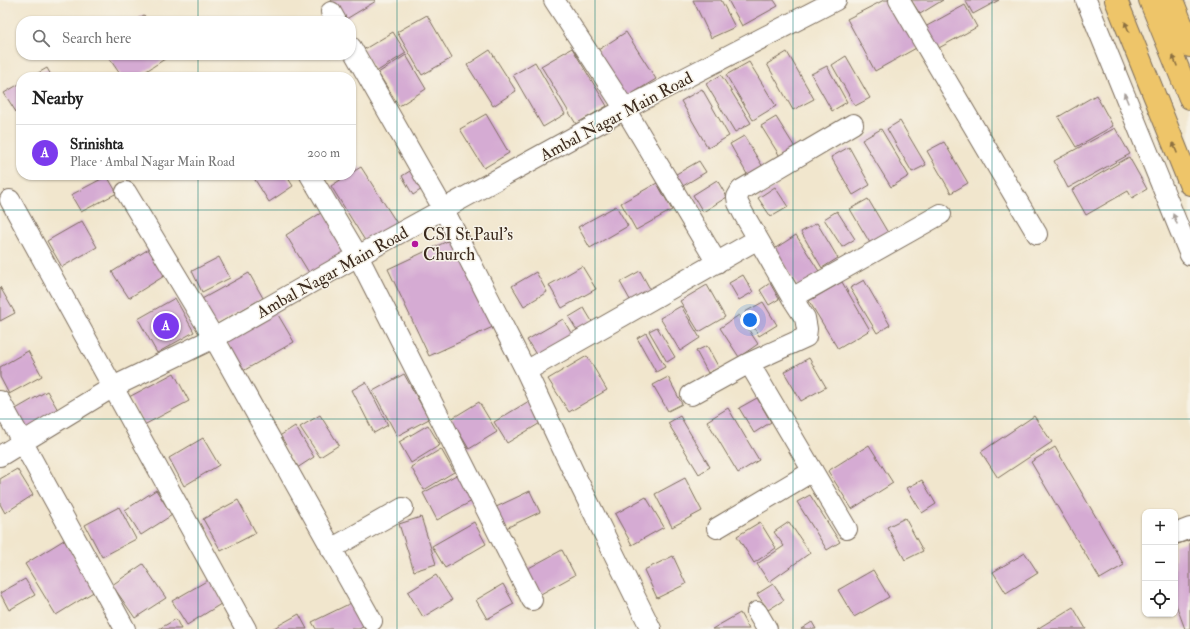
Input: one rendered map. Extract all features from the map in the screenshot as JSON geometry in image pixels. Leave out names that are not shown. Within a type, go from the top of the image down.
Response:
[{"type":"main road","points":[[1116,0],[1190,184]]},
{"type":"main road","points":[[1150,0],[1190,98]]},
{"type":"main road","points":[[1172,0],[1190,46]]},
{"type":"street","points":[[554,0],[625,109],[717,263]]},
{"type":"street","name":"Ambal Nagar Main Road","points":[[0,456],[113,387],[214,338],[358,256],[625,109],[836,0]]},
{"type":"street","points":[[899,0],[1037,234]]},
{"type":"street","points":[[1086,0],[1190,255]]},
{"type":"street","points":[[356,56],[444,210],[526,371],[574,473],[651,629]]},
{"type":"street","points":[[691,395],[749,363],[806,337],[808,329],[805,318],[758,239],[738,203],[737,197],[740,190],[853,124]]},
{"type":"street","points":[[313,180],[358,256],[532,600]]},
{"type":"street","points":[[126,192],[214,338],[372,621]]},
{"type":"street","points":[[10,200],[246,629]]},
{"type":"street","points":[[792,298],[941,214]]},
{"type":"street","points":[[526,371],[758,239]]},
{"type":"street","points":[[749,363],[847,529]]},
{"type":"street","points":[[0,401],[126,629]]},
{"type":"street","points":[[717,528],[813,471]]},
{"type":"street","points":[[331,549],[403,508]]},
{"type":"street","points":[[756,612],[766,629]]},
{"type":"building","points":[[331,0],[376,1],[351,16],[340,16]]},
{"type":"building","points":[[693,0],[721,0],[735,27],[711,38]]},
{"type":"building","points":[[728,0],[774,0],[778,6],[742,26]]},
{"type":"building","points":[[884,0],[893,0],[918,47],[875,71],[847,19]]},
{"type":"building","points":[[911,0],[943,0],[920,14]]},
{"type":"building","points":[[965,0],[999,0],[973,14]]},
{"type":"building","points":[[965,5],[977,27],[937,49],[925,27]]},
{"type":"building","points":[[427,15],[452,58],[422,75],[397,32]]},
{"type":"building","points":[[393,32],[406,53],[376,72],[363,50]]},
{"type":"building","points":[[626,32],[656,79],[625,98],[595,52]]},
{"type":"building","points":[[572,48],[607,106],[576,124],[541,66]]},
{"type":"building","points":[[490,50],[516,91],[493,106],[467,65]]},
{"type":"building","points":[[787,52],[814,99],[793,110],[767,64]]},
{"type":"building","points":[[406,55],[426,89],[399,106],[378,73]]},
{"type":"building","points":[[846,56],[870,98],[855,106],[832,65]]},
{"type":"building","points":[[110,60],[163,60],[145,72],[119,72]]},
{"type":"building","points":[[535,62],[565,114],[543,127],[513,75]]},
{"type":"building","points":[[749,62],[776,106],[753,120],[726,75]]},
{"type":"building","points":[[827,66],[847,102],[832,111],[811,74]]},
{"type":"building","points":[[47,68],[49,72],[40,72]]},
{"type":"building","points":[[721,75],[751,123],[735,132],[706,84]]},
{"type":"building","points":[[16,86],[16,112],[4,93]]},
{"type":"building","points":[[702,89],[729,136],[708,148],[681,101]]},
{"type":"building","points":[[1096,95],[1113,126],[1076,147],[1058,117]]},
{"type":"building","points":[[486,114],[509,153],[484,168],[460,129]]},
{"type":"building","points":[[776,117],[796,149],[781,158],[761,126]]},
{"type":"building","points":[[900,121],[926,165],[912,172],[887,129]]},
{"type":"building","points":[[1115,128],[1130,154],[1068,188],[1054,161]]},
{"type":"building","points":[[881,129],[909,176],[891,187],[862,140]]},
{"type":"building","points":[[744,136],[763,167],[748,176],[730,144]]},
{"type":"building","points":[[944,142],[968,183],[951,193],[927,151]]},
{"type":"building","points":[[849,147],[870,185],[853,195],[831,157]]},
{"type":"building","points":[[1129,157],[1147,189],[1132,198],[1128,191],[1086,215],[1072,190]]},
{"type":"building","points":[[699,161],[706,172],[678,189],[671,177]]},
{"type":"building","points":[[361,167],[400,228],[369,247],[331,186],[340,180],[356,180],[356,170]]},
{"type":"building","points":[[413,169],[425,187],[413,195],[402,176]]},
{"type":"building","points":[[99,180],[109,180],[117,193],[81,212],[71,195]]},
{"type":"building","points":[[255,180],[289,180],[293,186],[269,202]]},
{"type":"building","points":[[717,180],[727,197],[703,212],[693,195]]},
{"type":"building","points":[[657,183],[672,210],[636,230],[621,203]]},
{"type":"building","points":[[775,187],[788,207],[771,217],[758,198]]},
{"type":"building","points":[[868,199],[891,238],[873,248],[850,209]]},
{"type":"building","points":[[616,206],[628,226],[590,248],[578,227]]},
{"type":"building","points":[[324,211],[349,252],[311,276],[286,235]]},
{"type":"building","points":[[837,211],[855,239],[842,247],[824,219]]},
{"type":"building","points":[[82,221],[97,247],[62,267],[47,241]]},
{"type":"building","points":[[817,223],[838,258],[822,268],[801,232]]},
{"type":"building","points":[[796,235],[822,276],[800,290],[774,249]]},
{"type":"building","points":[[454,238],[495,326],[429,356],[388,269]]},
{"type":"building","points":[[152,247],[169,273],[129,298],[112,272]]},
{"type":"building","points":[[219,257],[230,278],[202,292],[192,271]]},
{"type":"building","points":[[582,266],[596,289],[562,308],[549,285]]},
{"type":"building","points":[[640,271],[654,296],[634,307],[620,282]]},
{"type":"building","points":[[536,272],[547,292],[524,306],[512,286]]},
{"type":"building","points":[[249,273],[263,298],[214,326],[200,300]]},
{"type":"building","points":[[743,275],[753,292],[739,300],[729,283]]},
{"type":"building","points":[[864,280],[890,325],[877,333],[850,288]]},
{"type":"building","points":[[842,282],[870,330],[838,349],[809,301]]},
{"type":"building","points":[[770,283],[779,299],[769,305],[760,290]]},
{"type":"building","points":[[707,285],[725,317],[699,332],[680,301]]},
{"type":"building","points":[[0,287],[15,313],[0,321]]},
{"type":"building","points":[[175,298],[194,332],[157,353],[138,319]]},
{"type":"building","points":[[763,302],[777,325],[759,336],[745,312]]},
{"type":"building","points":[[681,306],[700,338],[680,351],[660,318]]},
{"type":"building","points":[[274,308],[294,342],[243,371],[224,337]]},
{"type":"building","points":[[584,308],[596,328],[581,337],[569,317]]},
{"type":"building","points":[[739,315],[758,344],[739,357],[720,328]]},
{"type":"building","points":[[563,319],[575,340],[540,361],[527,340]]},
{"type":"building","points":[[657,327],[675,357],[667,362],[649,331]]},
{"type":"building","points":[[646,333],[665,367],[656,372],[637,338]]},
{"type":"building","points":[[707,346],[719,368],[708,373],[696,351]]},
{"type":"building","points":[[28,351],[42,376],[9,394],[0,377],[0,367]]},
{"type":"building","points":[[587,356],[607,390],[569,412],[548,379]]},
{"type":"building","points":[[809,358],[826,387],[801,401],[784,372]]},
{"type":"building","points":[[174,373],[189,401],[144,425],[129,397]]},
{"type":"building","points":[[404,374],[429,419],[397,436],[373,391]]},
{"type":"building","points":[[668,377],[682,404],[668,411],[653,385]]},
{"type":"building","points":[[366,382],[388,425],[374,433],[352,390]]},
{"type":"building","points":[[47,391],[58,410],[26,430],[14,410]]},
{"type":"building","points":[[757,398],[771,422],[754,433],[739,408]]},
{"type":"building","points":[[529,401],[542,422],[507,443],[494,422]]},
{"type":"building","points":[[479,402],[497,432],[469,449],[451,419]]},
{"type":"building","points":[[728,408],[759,460],[738,473],[707,421]]},
{"type":"building","points":[[320,415],[339,445],[320,457],[300,427]]},
{"type":"building","points":[[680,416],[710,467],[699,474],[668,423]]},
{"type":"building","points":[[1034,416],[1052,442],[998,478],[981,452]]},
{"type":"building","points":[[428,425],[440,445],[411,463],[399,442]]},
{"type":"building","points":[[295,426],[314,457],[297,468],[278,437]]},
{"type":"building","points":[[203,438],[219,465],[184,486],[169,458]]},
{"type":"building","points":[[869,445],[893,483],[852,509],[828,471]]},
{"type":"building","points":[[1055,447],[1124,565],[1100,579],[1031,462]]},
{"type":"building","points":[[441,449],[454,472],[424,490],[411,467]]},
{"type":"building","points":[[17,469],[33,495],[5,513],[0,504],[0,479]]},
{"type":"building","points":[[460,473],[474,500],[437,520],[423,493]]},
{"type":"building","points":[[685,478],[702,511],[672,527],[655,494]]},
{"type":"building","points":[[922,480],[936,504],[922,513],[907,488]]},
{"type":"building","points":[[156,490],[172,515],[141,535],[125,510]]},
{"type":"building","points":[[530,491],[540,512],[504,529],[494,508]]},
{"type":"building","points":[[810,495],[840,542],[827,550],[797,502]]},
{"type":"building","points":[[646,497],[664,527],[632,545],[615,514]]},
{"type":"building","points":[[238,500],[256,533],[221,551],[203,519]]},
{"type":"building","points":[[119,507],[136,539],[102,557],[85,525]]},
{"type":"building","points":[[421,517],[436,564],[414,571],[399,524]]},
{"type":"building","points":[[905,518],[923,551],[905,560],[887,527]]},
{"type":"building","points":[[474,522],[486,544],[445,568],[432,546]]},
{"type":"building","points":[[760,522],[776,548],[754,563],[737,536]]},
{"type":"building","points":[[789,522],[810,553],[769,582],[757,564],[784,546],[774,532]]},
{"type":"building","points":[[64,540],[95,591],[56,615],[25,564]]},
{"type":"building","points":[[1190,540],[1190,629],[1185,629],[1178,610],[1178,544]]},
{"type":"building","points":[[562,550],[575,575],[539,595],[525,570]]},
{"type":"building","points":[[1025,553],[1038,573],[1006,593],[993,572]]},
{"type":"building","points":[[673,556],[686,584],[657,598],[644,570]]},
{"type":"building","points":[[143,564],[166,598],[135,618],[112,585]]},
{"type":"building","points":[[873,570],[889,597],[854,617],[838,590]]},
{"type":"building","points":[[436,575],[452,600],[423,617],[408,592]]},
{"type":"building","points":[[25,579],[35,595],[9,610],[0,593]]},
{"type":"building","points":[[210,579],[224,602],[187,625],[172,601]]},
{"type":"building","points":[[503,584],[514,604],[487,619],[476,600]]},
{"type":"building","points":[[773,584],[784,600],[768,610],[757,594]]},
{"type":"building","points":[[353,602],[365,626],[359,629],[316,629],[312,622]]},
{"type":"building","points":[[1073,607],[1086,629],[1037,629]]},
{"type":"building","points":[[740,613],[749,629],[712,629]]},
{"type":"building","points":[[299,614],[307,629],[272,629]]},
{"type":"building","points":[[176,619],[181,629],[159,629]]},
{"type":"building","points":[[812,622],[816,629],[801,629]]},
{"type":"place","name":"CSI St.Paul's Church","points":[[415,244]]},
{"type":"place","name":"Srinishta","points":[[166,326]]}]
